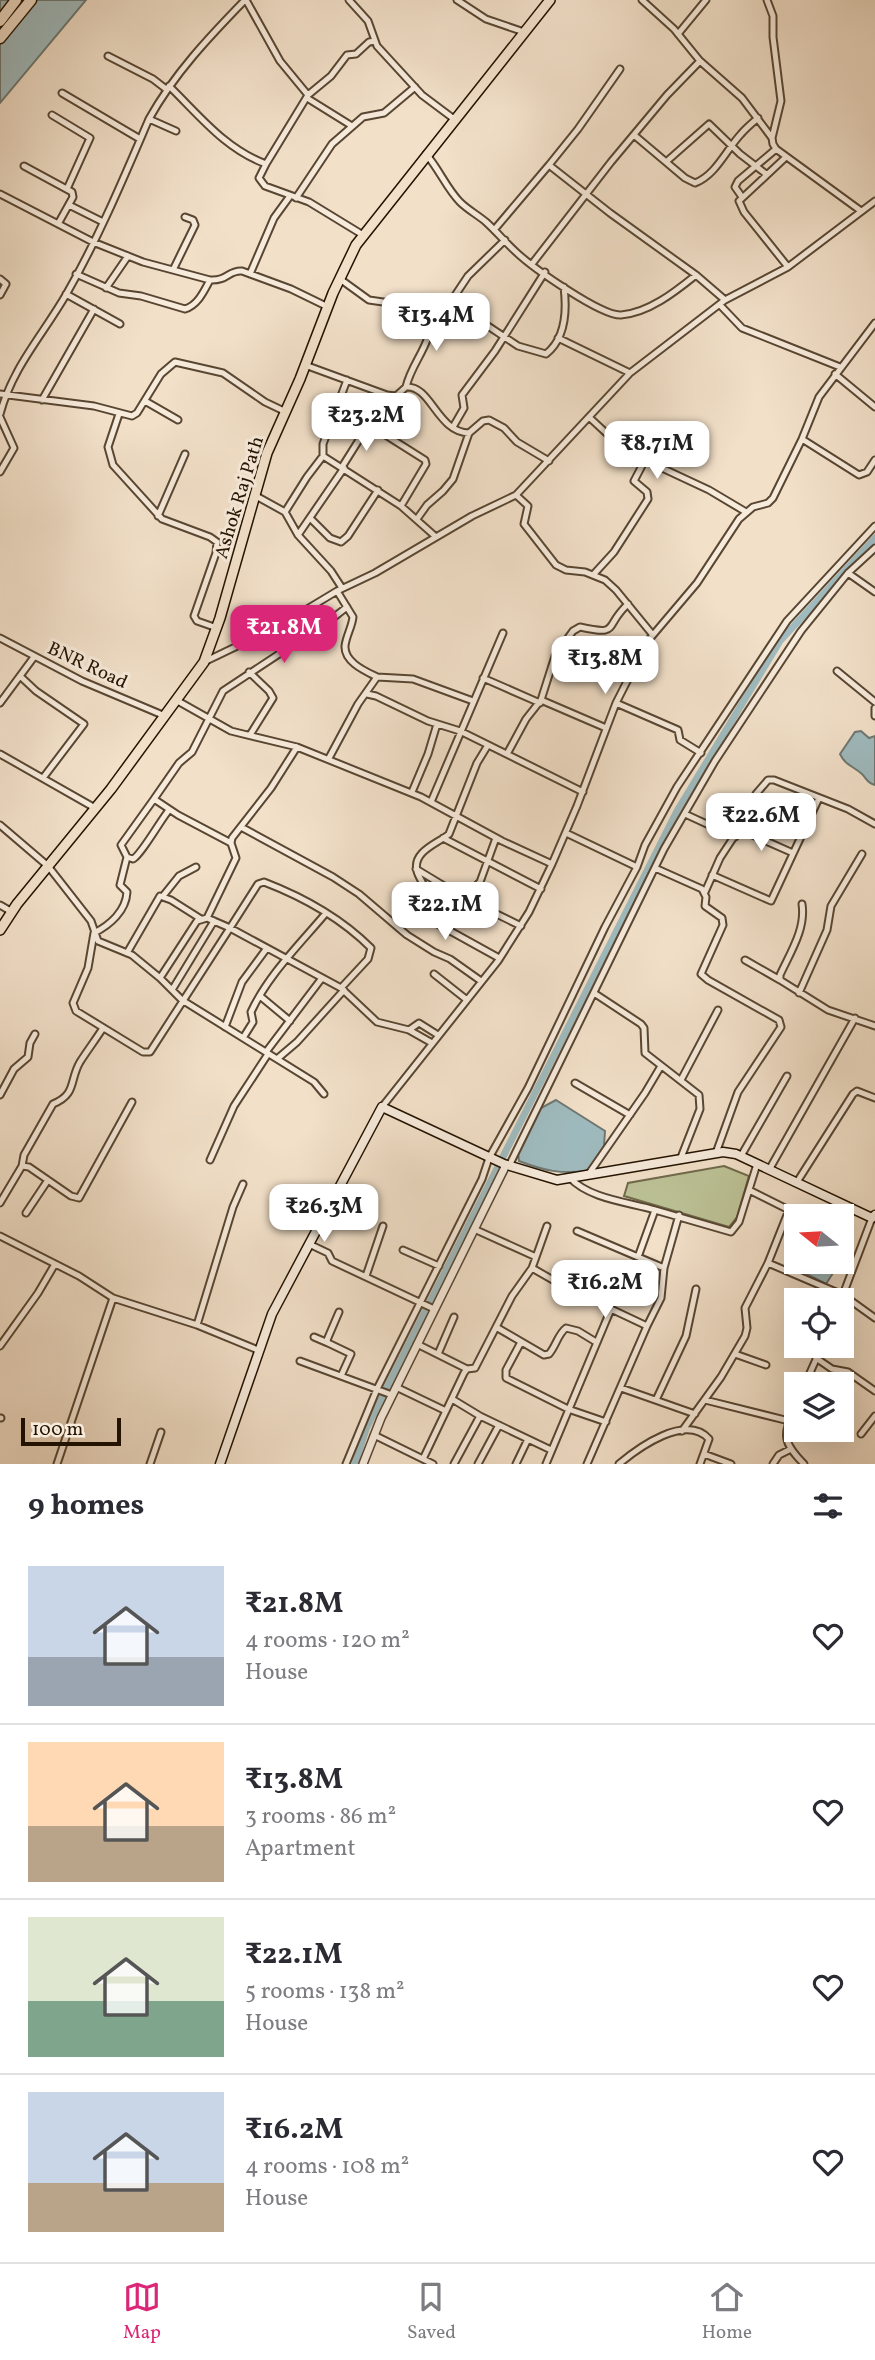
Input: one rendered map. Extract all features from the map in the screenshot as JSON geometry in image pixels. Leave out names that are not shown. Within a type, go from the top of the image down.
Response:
[{"type":"highway","points":[[0,20],[16,0]]},
{"type":"highway","points":[[0,38],[31,0]]},
{"type":"main road","name":"Ashok Raj Path","points":[[0,930],[204,662],[217,628],[267,453],[356,245],[550,0]]},
{"type":"main road","points":[[220,1464],[272,1314],[382,1107],[506,1165],[557,1180],[723,1152],[740,1156],[874,1216]]},
{"type":"street","points":[[0,472],[14,448],[0,415],[3,394],[66,293],[103,222],[149,118],[167,87],[244,0],[280,61],[307,97],[352,126]]},
{"type":"street","points":[[349,0],[368,21],[375,41],[415,87],[428,101],[454,119]]},
{"type":"street","points":[[457,0],[485,19],[524,32]]},
{"type":"street","points":[[642,0],[678,34],[700,61],[732,89],[772,138]]},
{"type":"street","points":[[678,34],[706,0]]},
{"type":"street","points":[[767,0],[773,16],[781,101],[773,144],[786,157],[861,211]]},
{"type":"street","points":[[363,235],[319,208],[262,183],[259,178],[307,97],[331,75],[347,55],[356,54],[369,42],[375,41]]},
{"type":"street","points":[[108,56],[167,87],[221,139],[244,155],[266,164]]},
{"type":"street","points":[[532,264],[586,193],[667,95],[700,61]]},
{"type":"street","points":[[494,230],[578,129],[620,69]]},
{"type":"street","points":[[250,274],[274,218],[293,197],[327,149],[363,117],[384,113],[415,87]]},
{"type":"street","points":[[62,93],[140,139]]},
{"type":"street","points":[[52,116],[90,138],[67,189]]},
{"type":"street","points":[[149,118],[176,131]]},
{"type":"street","points":[[634,135],[688,181],[695,183],[705,178],[740,134],[758,118]]},
{"type":"street","points":[[666,162],[709,124],[732,147],[766,174]]},
{"type":"street","points":[[742,197],[735,187],[736,184],[776,149]]},
{"type":"street","points":[[426,154],[460,202],[532,264],[590,304],[607,312],[621,315],[645,308],[667,297],[696,275]]},
{"type":"street","points":[[786,157],[739,201],[744,212],[788,267]]},
{"type":"street","points":[[549,165],[696,275],[737,324],[747,331],[797,348],[840,367]]},
{"type":"street","points":[[24,166],[73,194],[58,224]]},
{"type":"street","points":[[0,194],[93,242],[128,256],[210,280],[225,279],[236,271],[250,274],[291,289],[328,307]]},
{"type":"street","points":[[204,662],[270,631],[472,516],[516,495],[630,373],[722,303],[788,267],[875,201]]},
{"type":"street","points":[[69,205],[103,222]]},
{"type":"street","points":[[173,270],[195,225],[193,220],[184,217]]},
{"type":"street","points":[[340,279],[369,300],[390,303],[430,317],[438,314],[450,303],[468,276],[505,240]]},
{"type":"street","points":[[106,288],[128,256]]},
{"type":"street","points":[[453,427],[464,408],[462,395],[495,351],[545,272]]},
{"type":"street","points":[[76,274],[119,293],[141,296],[186,309],[198,300],[210,280]]},
{"type":"street","points":[[0,279],[6,284],[0,295]]},
{"type":"street","points":[[450,303],[460,306],[503,337],[528,351],[545,354],[558,338],[567,313],[564,287]]},
{"type":"street","points":[[66,293],[120,324]]},
{"type":"street","points":[[42,400],[94,309]]},
{"type":"street","points":[[305,365],[396,396],[406,387],[417,359],[429,340],[430,317]]},
{"type":"street","points":[[382,1107],[467,1000],[521,926],[566,833],[616,703],[652,634],[684,599],[746,512],[774,498],[819,397],[875,323]]},
{"type":"street","points":[[869,331],[875,335]]},
{"type":"street","points":[[558,338],[630,373]]},
{"type":"street","points":[[3,394],[94,406],[132,416],[137,414],[162,374],[175,362],[223,373],[265,402],[286,412]]},
{"type":"street","points":[[835,374],[875,407]]},
{"type":"street","points":[[285,512],[323,456],[323,444],[347,380]]},
{"type":"street","points":[[406,387],[419,390],[436,413],[459,432],[469,433]]},
{"type":"street","points":[[145,401],[178,420]]},
{"type":"street","points":[[338,405],[425,460],[426,464],[401,506]]},
{"type":"street","points":[[120,414],[108,447],[113,465],[158,516],[211,537],[217,542],[216,553],[194,616],[197,621],[217,628]]},
{"type":"street","points":[[590,418],[617,443],[645,460],[709,490],[746,512]]},
{"type":"street","points":[[417,519],[453,479],[469,433],[483,421],[489,419],[504,428],[517,442],[549,461]]},
{"type":"street","points":[[298,535],[311,519],[369,424]]},
{"type":"street","points":[[802,439],[859,475],[867,472],[875,460]]},
{"type":"street","points":[[158,516],[185,454]]},
{"type":"street","points":[[323,456],[378,489],[436,537]]},
{"type":"street","points":[[593,575],[614,552],[648,499],[647,492],[634,481],[645,460]]},
{"type":"street","points":[[311,519],[330,538],[341,542],[348,536],[378,489]]},
{"type":"street","points":[[516,495],[528,506],[524,524],[556,565],[566,570],[580,570],[610,584],[652,634]]},
{"type":"street","points":[[256,496],[285,512],[298,535],[331,571],[353,617],[345,646],[354,663],[377,677],[413,679],[473,701]]},
{"type":"street","points":[[363,1464],[393,1392],[417,1344],[439,1266],[670,799],[787,621],[875,526]]},
{"type":"street","points":[[346,1464],[379,1390],[474,1229],[655,868],[715,761],[801,631],[848,573],[875,548]]},
{"type":"street","points":[[848,573],[875,592]]},
{"type":"street","points":[[507,754],[526,719],[541,701],[553,659],[573,631],[580,626],[600,632],[606,630],[628,604]]},
{"type":"street","points":[[277,1059],[297,1042],[372,951],[357,935],[304,898],[261,882],[182,1000],[153,1049],[147,1053],[73,1008],[88,968],[94,933],[116,918],[126,898],[127,892],[121,887],[120,880],[127,857],[121,845],[179,763],[192,752],[223,691],[347,607]]},
{"type":"street","points":[[431,802],[503,632]]},
{"type":"street","name":"BNR Road","points":[[0,638],[82,681],[165,716]]},
{"type":"street","points":[[0,704],[34,657]]},
{"type":"street","points":[[837,671],[875,702]]},
{"type":"street","points":[[249,672],[270,691],[273,698],[250,735]]},
{"type":"street","points":[[20,676],[36,691],[84,724],[43,778]]},
{"type":"street","points":[[328,758],[377,677]]},
{"type":"street","points":[[483,678],[606,728]]},
{"type":"street","points":[[367,694],[460,732],[583,792]]},
{"type":"street","points":[[176,700],[231,731],[297,747],[412,792],[496,838],[552,864]]},
{"type":"street","points":[[616,703],[678,730],[680,740],[701,753]]},
{"type":"street","points":[[875,708],[875,716]]},
{"type":"street","points":[[412,792],[437,724]]},
{"type":"street","points":[[488,745],[477,763],[449,834],[434,842],[421,854],[416,864],[424,886],[417,910],[499,958]]},
{"type":"street","points":[[231,843],[297,747]]},
{"type":"street","points":[[0,754],[95,808]]},
{"type":"street","points":[[716,1154],[738,1092],[781,1027],[779,1020],[701,974],[723,922],[705,906],[705,892],[712,875],[760,788],[768,780],[848,809],[875,824]]},
{"type":"street","points":[[712,875],[771,901],[819,798]]},
{"type":"street","points":[[154,799],[169,810],[231,843],[236,858],[204,918],[197,921],[160,978]]},
{"type":"street","points":[[127,857],[136,859],[169,810]]},
{"type":"street","points":[[685,814],[735,837]]},
{"type":"street","points":[[0,825],[48,866],[91,921],[98,942],[127,953],[160,978],[182,1000],[314,1082],[324,1094]]},
{"type":"street","points":[[241,827],[333,877],[359,894],[408,935],[455,962],[481,981]]},
{"type":"street","points":[[739,830],[793,853]]},
{"type":"street","points":[[566,833],[637,867]]},
{"type":"street","points":[[443,838],[541,889]]},
{"type":"street","points":[[443,927],[454,908],[477,886],[489,862],[496,838]]},
{"type":"street","points":[[799,993],[827,930],[831,906],[862,854]]},
{"type":"street","points":[[127,953],[157,898],[163,896],[179,876],[196,867]]},
{"type":"street","points":[[655,868],[705,892]]},
{"type":"street","points":[[416,869],[464,898],[521,926]]},
{"type":"street","points":[[163,896],[204,918],[230,928],[342,989],[377,1022],[409,1030],[432,1043]]},
{"type":"street","points":[[780,980],[800,930],[804,913],[802,904]]},
{"type":"street","points":[[0,905],[12,912]]},
{"type":"street","points":[[243,1038],[253,1022],[251,1012],[260,996],[326,913]]},
{"type":"street","points":[[172,990],[214,921]]},
{"type":"street","points":[[225,1027],[242,982],[267,948]]},
{"type":"street","points":[[745,960],[832,1012],[875,1026]]},
{"type":"street","points":[[434,974],[467,1000]]},
{"type":"street","points":[[210,1160],[234,1106],[289,1021],[322,978]]},
{"type":"street","points":[[594,993],[642,1024],[645,1052],[699,1095],[701,1101],[680,1160]]},
{"type":"street","points":[[260,996],[289,1021]]},
{"type":"street","points":[[681,1080],[719,1010]]},
{"type":"street","points":[[769,1170],[855,1018]]},
{"type":"street","points":[[409,1030],[419,1023],[438,1035]]},
{"type":"street","points":[[0,1203],[53,1104],[63,1099],[71,1089],[79,1065],[103,1028]]},
{"type":"street","points":[[0,1095],[14,1069],[28,1057],[35,1034]]},
{"type":"street","points":[[588,1175],[660,1066]]},
{"type":"street","points":[[740,1156],[787,1076]]},
{"type":"street","points":[[576,1083],[630,1115]]},
{"type":"street","points":[[797,1182],[853,1094],[861,1091],[875,1098]]},
{"type":"street","points":[[22,1166],[29,1167],[71,1196],[79,1198],[132,1102]]},
{"type":"street","points":[[570,1178],[589,1192],[731,1231],[739,1222],[757,1164]]},
{"type":"street","points":[[26,1213],[48,1180]]},
{"type":"street","points":[[197,1325],[233,1207],[243,1184]]},
{"type":"street","points":[[682,1431],[735,1354],[747,1328],[745,1308],[768,1263],[789,1210],[749,1190]]},
{"type":"street","points":[[638,1257],[655,1210]]},
{"type":"street","points":[[587,1464],[661,1298],[664,1268],[679,1215]]},
{"type":"street","points":[[846,1288],[874,1216]]},
{"type":"street","points":[[366,1276],[383,1226]]},
{"type":"street","points":[[417,1344],[467,1369],[475,1368],[512,1296],[532,1268],[547,1226]]},
{"type":"street","points":[[474,1229],[536,1257]]},
{"type":"street","points":[[577,1231],[664,1268]]},
{"type":"street","points":[[0,1236],[113,1298],[197,1325],[258,1350]]},
{"type":"street","points":[[308,1243],[328,1253],[332,1261],[428,1306]]},
{"type":"street","points":[[403,1250],[439,1266]]},
{"type":"street","points":[[768,1263],[821,1288]]},
{"type":"street","points":[[0,1346],[55,1264]]},
{"type":"street","points":[[532,1268],[553,1280],[599,1296],[611,1309],[647,1326]]},
{"type":"street","points":[[656,1400],[686,1336],[696,1289]]},
{"type":"street","points":[[57,1464],[113,1298]]},
{"type":"street","points":[[854,1305],[875,1318]]},
{"type":"street","points":[[545,1464],[611,1309]]},
{"type":"street","points":[[328,1343],[339,1311]]},
{"type":"street","points":[[438,1354],[454,1317]]},
{"type":"street","points":[[496,1327],[544,1355],[549,1354],[562,1330],[566,1328],[578,1331],[596,1342]]},
{"type":"street","points":[[314,1337],[351,1353],[341,1376]]},
{"type":"street","points":[[521,1342],[506,1370],[506,1378],[568,1409],[606,1422]]},
{"type":"street","points":[[735,1354],[766,1365]]},
{"type":"street","points":[[810,1372],[816,1358],[832,1369],[851,1373],[875,1391]]},
{"type":"street","points":[[300,1361],[446,1411]]},
{"type":"street","points":[[423,1459],[467,1369]]},
{"type":"street","points":[[621,1388],[695,1414]]},
{"type":"street","points":[[452,1399],[480,1416],[551,1450]]},
{"type":"street","points":[[705,1400],[784,1420]]},
{"type":"street","points":[[454,1464],[480,1416]]},
{"type":"street","points":[[861,1434],[875,1416]]},
{"type":"street","points":[[478,1464],[499,1425]]},
{"type":"street","points":[[619,1464],[652,1439],[682,1431],[698,1431],[708,1436],[700,1464]]},
{"type":"street","points":[[150,1464],[161,1432]]},
{"type":"street","points":[[374,1435],[433,1464]]},
{"type":"street","points":[[516,1464],[528,1439]]},
{"type":"street","points":[[787,1442],[789,1450],[804,1464]]},
{"type":"street","points":[[773,1464],[779,1455],[789,1450]]},
{"type":"street","points":[[704,1454],[731,1464]]},
{"type":"green space","points":[[724,1166],[749,1176],[737,1217],[729,1227],[624,1196],[628,1183]]},
{"type":"water","points":[[0,0],[86,0],[0,103]]},
{"type":"water","points":[[861,731],[869,738],[875,736],[875,785],[840,754],[855,732]]},
{"type":"water","points":[[556,1100],[605,1131],[604,1146],[588,1171],[553,1171],[519,1161],[518,1153],[541,1108]]},
{"type":"water","points":[[807,1274],[832,1274],[826,1284]]},
{"type":"waterway","points":[[355,1464],[366,1429],[677,811],[780,641],[875,538]]}]
